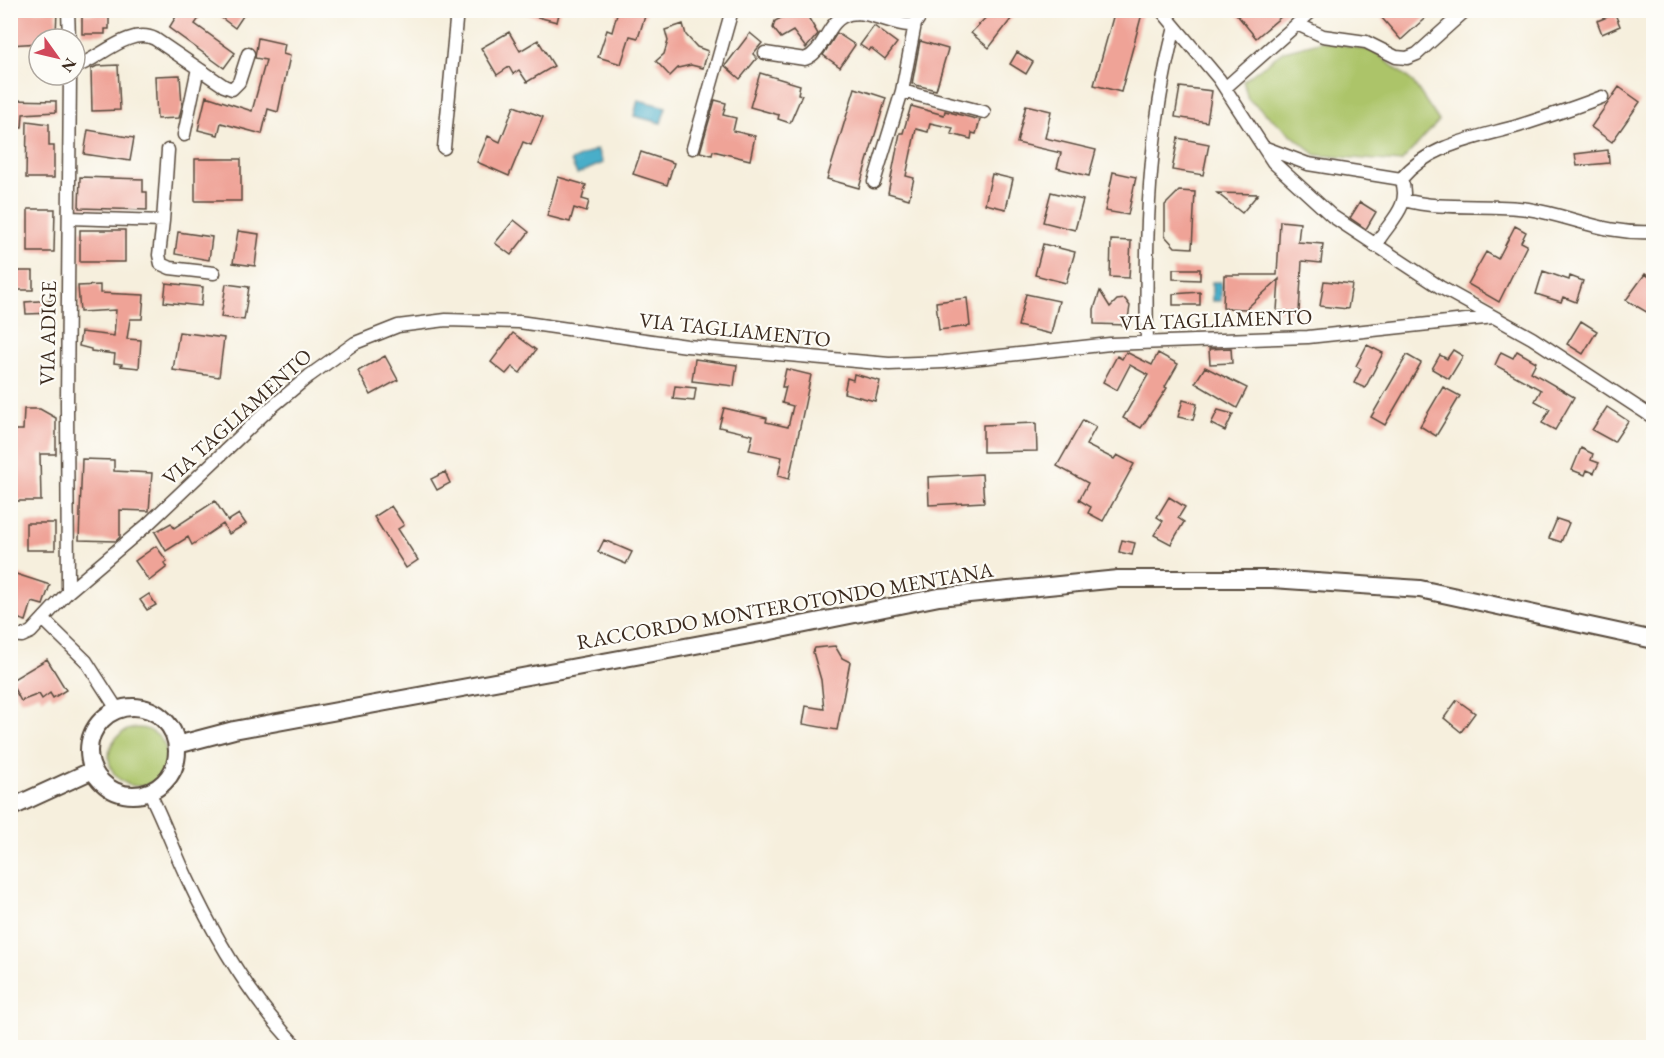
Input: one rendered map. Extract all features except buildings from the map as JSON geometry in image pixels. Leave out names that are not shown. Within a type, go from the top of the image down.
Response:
[{"type":"main road","name":"RACCORDO MONTEROTONDO MENTANA","points":[[177,745],[234,730],[766,632],[924,600],[985,591],[1118,579],[1272,579],[1420,589],[1653,640]]},
{"type":"main road","points":[[137,707],[156,712],[173,732],[177,745],[177,760],[171,774],[162,785],[149,792],[123,794],[110,789],[93,770],[89,758],[92,734],[102,719],[117,709],[137,707]]},
{"type":"main road","points":[[10,808],[93,770]]},
{"type":"street","points":[[68,10],[69,27]]},
{"type":"street","points":[[444,148],[457,10]]},
{"type":"street","points":[[693,148],[732,10]]},
{"type":"street","points":[[874,182],[911,57],[915,24],[924,10]]},
{"type":"street","points":[[1161,10],[1225,88],[1273,162],[1322,207],[1375,246],[1541,344],[1653,418]]},
{"type":"street","points":[[1225,88],[1313,10]]},
{"type":"street","points":[[1297,24],[1323,36],[1366,42],[1396,57],[1407,58],[1418,54],[1466,10]]},
{"type":"street","points":[[765,53],[797,59],[809,58],[837,21],[848,14],[864,14],[902,24],[915,24]]},
{"type":"street","points":[[1148,343],[1148,239],[1152,146],[1160,88],[1175,27]]},
{"type":"street","points":[[87,61],[131,38],[144,35],[155,39],[232,89],[239,82],[248,54]]},
{"type":"street","points":[[184,135],[198,68]]},
{"type":"street","name":"VIA ADIGE","points":[[68,592],[70,87]]},
{"type":"street","points":[[902,90],[984,112]]},
{"type":"street","points":[[1401,178],[1423,157],[1442,148],[1558,114],[1602,97]]},
{"type":"street","points":[[1263,147],[1308,164],[1401,178]]},
{"type":"street","points":[[168,150],[159,258],[161,264],[170,268],[214,273]]},
{"type":"street","points":[[1375,246],[1400,212],[1404,200],[1401,178]]},
{"type":"street","points":[[1404,200],[1433,205],[1530,210],[1604,230],[1653,232]]},
{"type":"street","points":[[69,218],[163,221]]},
{"type":"street","name":"VIA TAGLIAMENTO","points":[[10,635],[26,635],[68,592],[147,525],[295,386],[355,343],[398,326],[446,320],[519,322],[687,346],[890,364],[944,362],[1110,344],[1308,337],[1494,317]]},
{"type":"street","points":[[43,620],[86,661],[117,709]]},
{"type":"street","points":[[149,792],[188,880],[223,946],[270,1016],[298,1047]]},
{"type":"green space","points":[[1323,41],[1374,51],[1413,82],[1439,121],[1401,162],[1316,155],[1248,99],[1243,81],[1284,51]]},
{"type":"green space","points":[[132,728],[144,728],[159,736],[167,751],[167,763],[159,778],[144,786],[132,786],[117,778],[109,763],[109,751],[117,736]]},
{"type":"water","points":[[638,100],[666,107],[661,123],[634,116]]},
{"type":"water","points":[[597,149],[603,163],[577,174],[571,161]]},
{"type":"water","points":[[1212,282],[1221,282],[1221,301],[1212,301]]}]
